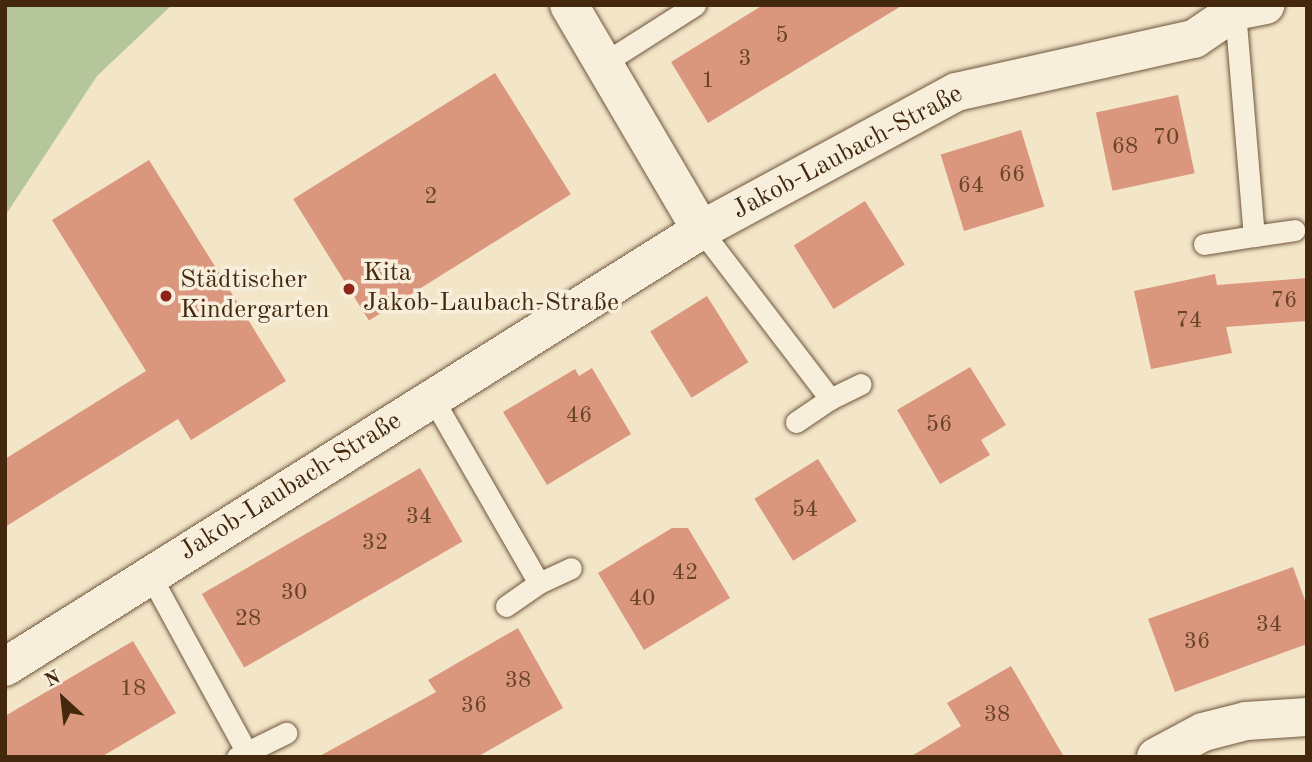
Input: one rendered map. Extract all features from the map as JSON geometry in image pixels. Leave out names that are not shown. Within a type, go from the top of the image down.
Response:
[{"type":"street","name":"Jakob-Laubach-Straße","points":[[569,5],[701,230]]},
{"type":"street","name":"Jakob-Laubach-Straße","points":[[5,667],[701,230],[956,92],[1194,39],[1245,7]]},
{"type":"street","points":[[1156,757],[1203,732],[1236,723],[1307,716]]},
{"type":"lane","points":[[604,63],[695,5]]},
{"type":"lane","name":"Jakob-Laubach-Straße","points":[[1245,7],[1255,236]]},
{"type":"lane","name":"Jakob-Laubach-Straße","points":[[701,230],[830,399]]},
{"type":"lane","points":[[1204,244],[1295,230]]},
{"type":"lane","points":[[796,422],[830,399],[861,384]]},
{"type":"lane","name":"Jakob-Laubach-Straße","points":[[433,399],[539,583]]},
{"type":"lane","points":[[506,606],[539,583],[570,568]]},
{"type":"lane","name":"Jakob-Laubach-Straße","points":[[150,575],[241,754],[286,733]]},
{"type":"green space","points":[[5,5],[172,5],[97,76],[5,216]]},
{"type":"building","points":[[763,5],[903,5],[708,123],[671,62]]},
{"type":"building","name":"Kita Jakob-Laubach-Straße","points":[[495,73],[571,194],[369,320],[293,199]]},
{"type":"building","points":[[1178,95],[1195,173],[1112,191],[1096,112]]},
{"type":"building","points":[[1021,130],[1044,207],[964,231],[941,155]]},
{"type":"building","name":"Städtischer Kindergarten","points":[[149,160],[286,381],[191,440],[178,419],[5,527],[5,459],[146,371],[52,220]]},
{"type":"building","points":[[865,201],[905,265],[834,309],[794,246]]},
{"type":"building","points":[[1215,274],[1217,285],[1307,278],[1307,321],[1226,327],[1232,353],[1151,369],[1134,291]]},
{"type":"building","points":[[707,296],[748,362],[692,398],[650,332]]},
{"type":"building","points":[[970,367],[1006,425],[981,440],[990,455],[940,484],[897,410]]},
{"type":"building","points":[[592,368],[631,434],[547,485],[503,412],[575,369],[579,376]]},
{"type":"building","points":[[818,459],[857,521],[793,561],[754,499]]},
{"type":"building","points":[[420,468],[462,542],[244,668],[202,594]]},
{"type":"building","points":[[672,528],[688,528],[730,598],[644,650],[598,573]]},
{"type":"building","points":[[1293,567],[1307,606],[1307,644],[1175,692],[1148,619]]},
{"type":"building","points":[[518,628],[563,708],[477,757],[318,757],[436,692],[428,680]]},
{"type":"building","points":[[133,641],[176,713],[101,757],[5,757],[5,716]]},
{"type":"building","points":[[1011,666],[1064,757],[910,757],[961,726],[947,703]]},
{"type":"place","name":"Kita Jakob-Laubach-Straße","points":[[349,289]]},
{"type":"place","name":"Städtischer Kindergarten","points":[[166,296]]}]
